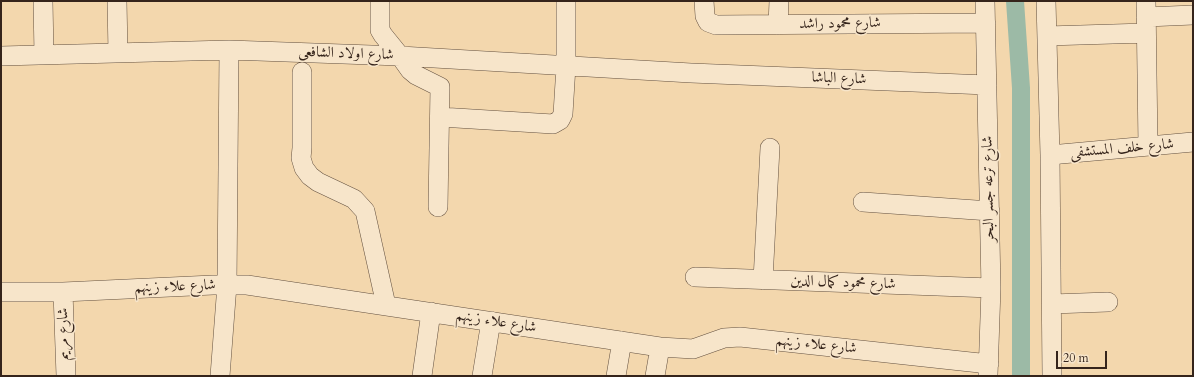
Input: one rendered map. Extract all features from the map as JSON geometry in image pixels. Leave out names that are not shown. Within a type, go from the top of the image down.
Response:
[{"type":"street","points":[[43,1],[44,55]]},
{"type":"street","points":[[116,1],[118,53]]},
{"type":"street","points":[[380,1],[382,33],[410,70],[416,75],[440,87],[438,207]]},
{"type":"street","points":[[440,117],[553,124],[560,120],[563,114],[566,66],[566,1]]},
{"type":"street","points":[[778,25],[779,1]]},
{"type":"street","name":"شارع ترعه جسر البحر","points":[[985,1],[991,288],[988,370]]},
{"type":"street","points":[[1046,1],[1050,155],[1052,376]]},
{"type":"street","name":"شارع محمود راشد","points":[[704,6],[705,16],[708,22],[716,25],[986,23]]},
{"type":"street","points":[[1047,36],[1146,17],[1193,15]]},
{"type":"street","points":[[1146,17],[1148,146]]},
{"type":"street","points":[[220,376],[227,285],[229,50]]},
{"type":"street","name":"شارع اولاد الشافعى","points":[[1,56],[229,50],[400,56],[691,73]]},
{"type":"street","points":[[302,72],[301,158],[304,168],[310,176],[318,182],[354,199],[365,211],[386,305]]},
{"type":"street","name":"شارع الباشا","points":[[691,73],[987,85]]},
{"type":"street","name":"شارع خلف المستشفى","points":[[1050,155],[1193,142]]},
{"type":"street","points":[[763,280],[770,148]]},
{"type":"street","points":[[863,202],[990,211]]},
{"type":"street","name":"شارع محمود كمال الدين","points":[[695,277],[991,288]]},
{"type":"street","name":"شارع علاء زينهم","points":[[1,292],[63,292],[247,285],[282,289],[660,347],[693,349],[724,338],[740,337],[988,370]]},
{"type":"street","name":"شارع مريم","points":[[63,292],[66,376]]},
{"type":"street","points":[[1052,304],[1108,302]]},
{"type":"street","points":[[422,376],[431,312]]},
{"type":"street","points":[[482,376],[491,321]]},
{"type":"street","points":[[616,376],[622,341]]},
{"type":"street","points":[[655,376],[660,347]]},
{"type":"waterway","points":[[1015,1],[1021,88],[1021,376]]}]
